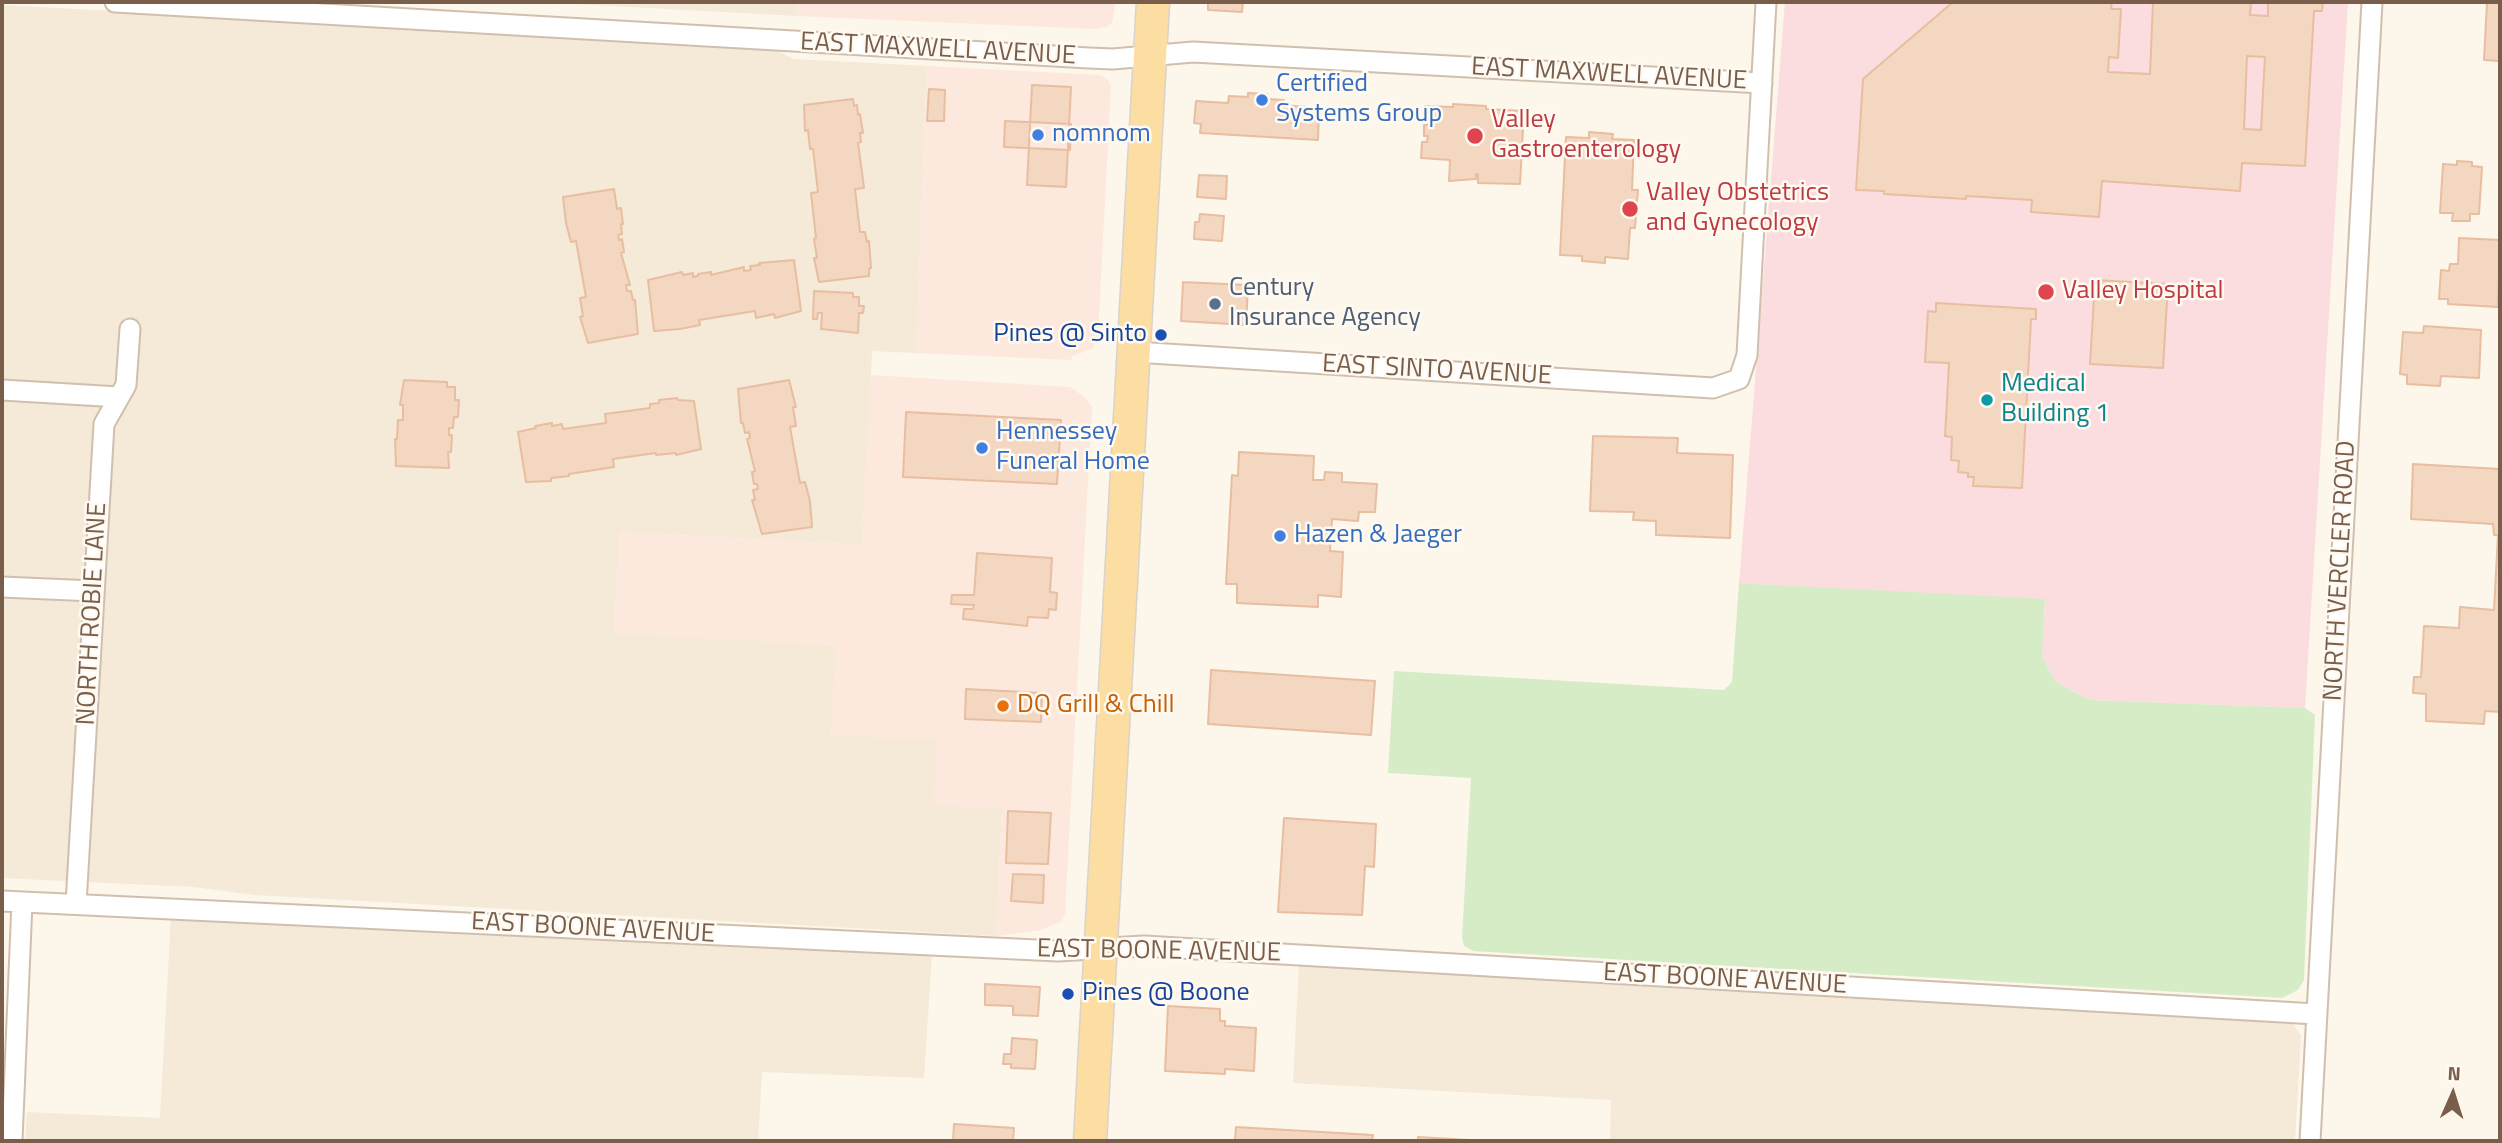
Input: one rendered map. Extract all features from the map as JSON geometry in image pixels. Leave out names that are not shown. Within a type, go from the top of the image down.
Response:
[{"type":"main road","points":[[1090,1141],[1153,2]]},
{"type":"street","name":"EAST MAXWELL AVENUE","points":[[115,2],[1089,58],[1113,59],[1193,52],[1762,83]]},
{"type":"street","points":[[1762,83],[1766,2]]},
{"type":"street","name":"NORTH VERCLER ROAD","points":[[2310,1141],[2372,2]]},
{"type":"street","name":"EAST SINTO AVENUE","points":[[1133,352],[1713,388],[1739,379],[1747,355],[1762,83]]},
{"type":"street","name":"NORTH ROBIE LANE","points":[[76,904],[104,424],[126,385],[130,329]]},
{"type":"street","points":[[2,390],[119,397]]},
{"type":"street","points":[[2,587],[94,591]]},
{"type":"street","name":"EAST BOONE AVENUE","points":[[2,901],[1058,951],[1101,947],[1157,947],[2316,1014]]},
{"type":"street","points":[[12,1141],[22,902]]},
{"type":"shaded area","points":[[537,2],[798,2],[797,16]]},
{"type":"shaded area","points":[[798,2],[1116,2],[1112,23],[1107,27],[1094,29],[797,16]]},
{"type":"shaded area","name":"Valley Hospital","points":[[1785,2],[2348,2],[2305,708],[2089,700],[2055,681],[2042,656],[2045,600],[1739,583]]},
{"type":"shaded area","points":[[2,5],[771,47],[793,59],[927,66],[916,353],[872,351],[862,545],[620,532],[614,633],[836,645],[937,740],[1002,809],[996,936],[255,895],[194,887],[2,878]]},
{"type":"shaded area","points":[[927,66],[1100,75],[1111,85],[1098,336],[1092,349],[1072,356],[1071,360],[916,353]]},
{"type":"shaded area","points":[[870,375],[1070,387],[1086,398],[1092,407],[1065,914],[1062,921],[1041,930],[996,936],[1002,809],[934,805],[936,740],[830,736],[836,645],[614,634],[620,532],[862,545]]},
{"type":"shaded area","points":[[171,914],[932,953],[924,1078],[762,1072],[758,1141],[25,1141],[27,1112],[160,1118]]},
{"type":"shaded area","points":[[1299,964],[2281,1018],[2294,1025],[2301,1036],[2295,1141],[1610,1141],[1611,1100],[1293,1083]]},
{"type":"green space","points":[[1739,583],[2045,599],[2042,656],[2055,681],[2089,700],[2305,708],[2315,715],[2304,980],[2298,990],[2282,998],[1473,951],[1464,946],[1462,938],[1471,778],[1388,773],[1394,671],[1724,690],[1732,682]]},
{"type":"building","points":[[1208,2],[1243,2],[1242,12],[1208,10]]},
{"type":"building","points":[[1953,2],[2112,2],[2111,9],[2121,9],[2118,58],[2109,57],[2108,72],[2150,74],[2153,2],[2251,2],[2250,15],[2268,16],[2268,2],[2323,2],[2322,11],[2314,11],[2305,166],[2242,163],[2240,191],[2102,181],[2099,217],[2031,212],[2032,200],[1966,196],[1966,199],[1856,190],[1863,79]],"holes":[[[2247,56],[2265,57],[2261,130],[2244,129]]]},
{"type":"building","points":[[2487,2],[2500,2],[2500,61],[2484,60]]},
{"type":"building","name":"nomnom","points":[[1032,85],[1071,87],[1066,187],[1027,185]]},
{"type":"building","points":[[929,89],[945,90],[944,121],[927,121]]},
{"type":"building","points":[[1248,93],[1267,94],[1267,99],[1284,100],[1283,105],[1319,108],[1318,140],[1200,133],[1201,124],[1194,123],[1196,101],[1228,103],[1229,96],[1248,97]]},
{"type":"building","points":[[853,99],[858,115],[860,114],[863,133],[860,133],[861,142],[858,143],[864,188],[855,189],[860,232],[865,232],[867,242],[869,241],[871,268],[869,276],[819,282],[814,258],[817,258],[811,193],[818,192],[813,149],[810,149],[808,130],[805,131],[804,105]]},
{"type":"building","points":[[1453,104],[1524,111],[1520,184],[1478,183],[1478,174],[1476,179],[1449,181],[1450,160],[1421,158],[1422,142],[1427,142],[1428,136],[1424,136],[1424,125],[1428,125],[1428,118],[1424,117],[1425,106],[1453,107]]},
{"type":"building","name":"nomnom","points":[[1005,121],[1071,124],[1070,150],[1004,147]]},
{"type":"building","points":[[1589,132],[1613,134],[1612,139],[1634,140],[1632,190],[1638,190],[1635,228],[1630,228],[1628,259],[1605,257],[1605,263],[1582,261],[1582,256],[1560,255],[1566,137],[1589,138]]},
{"type":"building","points":[[2457,161],[2472,162],[2472,166],[2482,167],[2479,214],[2470,214],[2470,221],[2452,221],[2453,213],[2440,213],[2443,164],[2457,165]]},
{"type":"building","points":[[1199,175],[1227,176],[1226,199],[1197,197]]},
{"type":"building","points":[[614,189],[623,224],[622,234],[618,235],[619,240],[622,239],[624,252],[621,253],[630,285],[626,285],[627,291],[631,291],[635,300],[638,334],[588,343],[580,317],[583,316],[580,298],[586,297],[576,241],[571,242],[566,223],[563,197]]},
{"type":"building","points":[[1200,214],[1224,216],[1222,241],[1194,239],[1195,222],[1199,222]]},
{"type":"building","points":[[2459,238],[2500,240],[2498,307],[2448,304],[2448,299],[2439,299],[2441,270],[2449,271],[2450,264],[2458,264]]},
{"type":"building","points":[[794,260],[801,311],[775,318],[774,314],[756,318],[755,311],[699,320],[700,325],[680,329],[654,331],[648,280],[682,272],[683,275],[693,273],[693,277],[744,267],[744,271],[751,270],[750,266],[760,265],[759,263]]},
{"type":"building","points":[[2095,280],[2168,284],[2163,368],[2090,364]]},
{"type":"building","points":[[1183,282],[1248,285],[1246,325],[1181,321]]},
{"type":"building","points":[[814,291],[853,293],[853,297],[859,297],[859,306],[864,306],[863,313],[859,313],[858,333],[821,329],[822,313],[818,313],[817,319],[813,319]]},
{"type":"building","name":"Medical Building 1","points":[[1936,303],[2036,309],[2036,319],[2031,319],[2022,488],[1973,486],[1974,477],[1958,472],[1959,461],[1951,460],[1952,437],[1945,436],[1949,363],[1925,362],[1928,311],[1936,312]]},
{"type":"building","points":[[2424,326],[2481,330],[2479,378],[2441,376],[2440,386],[2407,384],[2407,375],[2400,374],[2403,332],[2423,333]]},
{"type":"building","points":[[404,380],[447,382],[447,387],[455,387],[455,400],[459,400],[458,417],[454,417],[453,428],[449,428],[449,435],[452,435],[451,452],[448,452],[449,468],[396,466],[395,439],[398,420],[403,420],[403,405],[400,405]]},
{"type":"building","points":[[789,380],[796,407],[793,407],[796,426],[790,427],[800,483],[805,482],[810,501],[812,527],[762,534],[752,500],[755,500],[753,490],[758,489],[757,484],[754,484],[752,472],[755,471],[747,439],[750,438],[749,432],[745,433],[741,423],[738,389]]},
{"type":"building","points":[[677,398],[694,401],[701,449],[676,455],[656,453],[613,459],[614,467],[551,478],[551,481],[526,482],[518,432],[552,423],[552,426],[562,424],[563,429],[606,423],[605,414],[650,408],[650,404],[659,403],[659,400]]},
{"type":"building","name":"Hennessey Funeral Home","points":[[906,412],[1061,420],[1057,484],[903,477]]},
{"type":"building","points":[[1593,436],[1678,438],[1677,453],[1733,455],[1730,538],[1656,535],[1656,521],[1633,520],[1634,512],[1590,511]]},
{"type":"building","name":"Hazen & Jaeger","points":[[1239,452],[1314,456],[1313,480],[1324,480],[1325,472],[1342,473],[1342,482],[1377,484],[1375,512],[1359,512],[1358,521],[1332,519],[1330,551],[1343,552],[1341,597],[1318,595],[1318,607],[1237,603],[1237,584],[1226,584],[1232,475],[1238,476]]},
{"type":"building","points":[[2413,464],[2500,469],[2500,712],[2485,711],[2484,724],[2426,721],[2426,694],[2413,693],[2414,677],[2421,677],[2424,626],[2459,628],[2460,607],[2494,610],[2498,535],[2494,535],[2493,524],[2411,519]]},
{"type":"building","points":[[977,553],[1052,558],[1050,592],[1057,593],[1056,610],[1049,609],[1048,618],[1028,617],[1027,626],[963,619],[964,609],[973,609],[974,605],[951,604],[952,595],[974,595]]},
{"type":"building","points":[[1211,670],[1375,681],[1371,735],[1208,724]]},
{"type":"building","name":"DQ Grill & Chill","points":[[966,689],[1042,693],[1041,722],[965,719]]},
{"type":"building","points":[[1008,811],[1051,813],[1048,864],[1006,863]]},
{"type":"building","points":[[1284,818],[1376,824],[1374,867],[1365,866],[1362,915],[1278,912]]},
{"type":"building","points":[[1013,874],[1044,875],[1043,903],[1011,901]]},
{"type":"building","points":[[985,984],[1040,987],[1038,1016],[1013,1015],[1013,1006],[985,1005]]},
{"type":"building","points":[[1168,1006],[1220,1009],[1220,1021],[1225,1021],[1225,1026],[1256,1028],[1254,1071],[1225,1069],[1225,1074],[1165,1071]]},
{"type":"building","points":[[1012,1038],[1037,1040],[1035,1069],[1011,1068],[1011,1064],[1003,1064],[1004,1054],[1011,1054]]},
{"type":"building","points":[[954,1124],[1014,1128],[1013,1141],[953,1141]]},
{"type":"building","points":[[1236,1127],[1373,1135],[1372,1141],[1235,1141]]},
{"type":"building","points":[[1418,1137],[1486,1141],[1418,1141]]},
{"type":"place","name":"Certified Systems Group","points":[[1262,100]]},
{"type":"place","name":"nomnom","points":[[1038,135]]},
{"type":"place","name":"Valley Gastroenterology","points":[[1475,136]]},
{"type":"place","name":"Valley Obstetrics and Gynecology","points":[[1630,209]]},
{"type":"place","name":"Valley Hospital","points":[[2046,292]]},
{"type":"place","name":"Century Insurance Agency","points":[[1215,304]]},
{"type":"place","name":"Pines @ Sinto","points":[[1161,335]]},
{"type":"place","name":"Medical Building 1","points":[[1987,400]]},
{"type":"place","name":"Hennessey Funeral Home","points":[[982,448]]},
{"type":"place","name":"Hazen & Jaeger","points":[[1280,536]]},
{"type":"place","name":"DQ Grill & Chill","points":[[1003,706]]},
{"type":"place","name":"Pines @ Boone","points":[[1068,994]]}]
